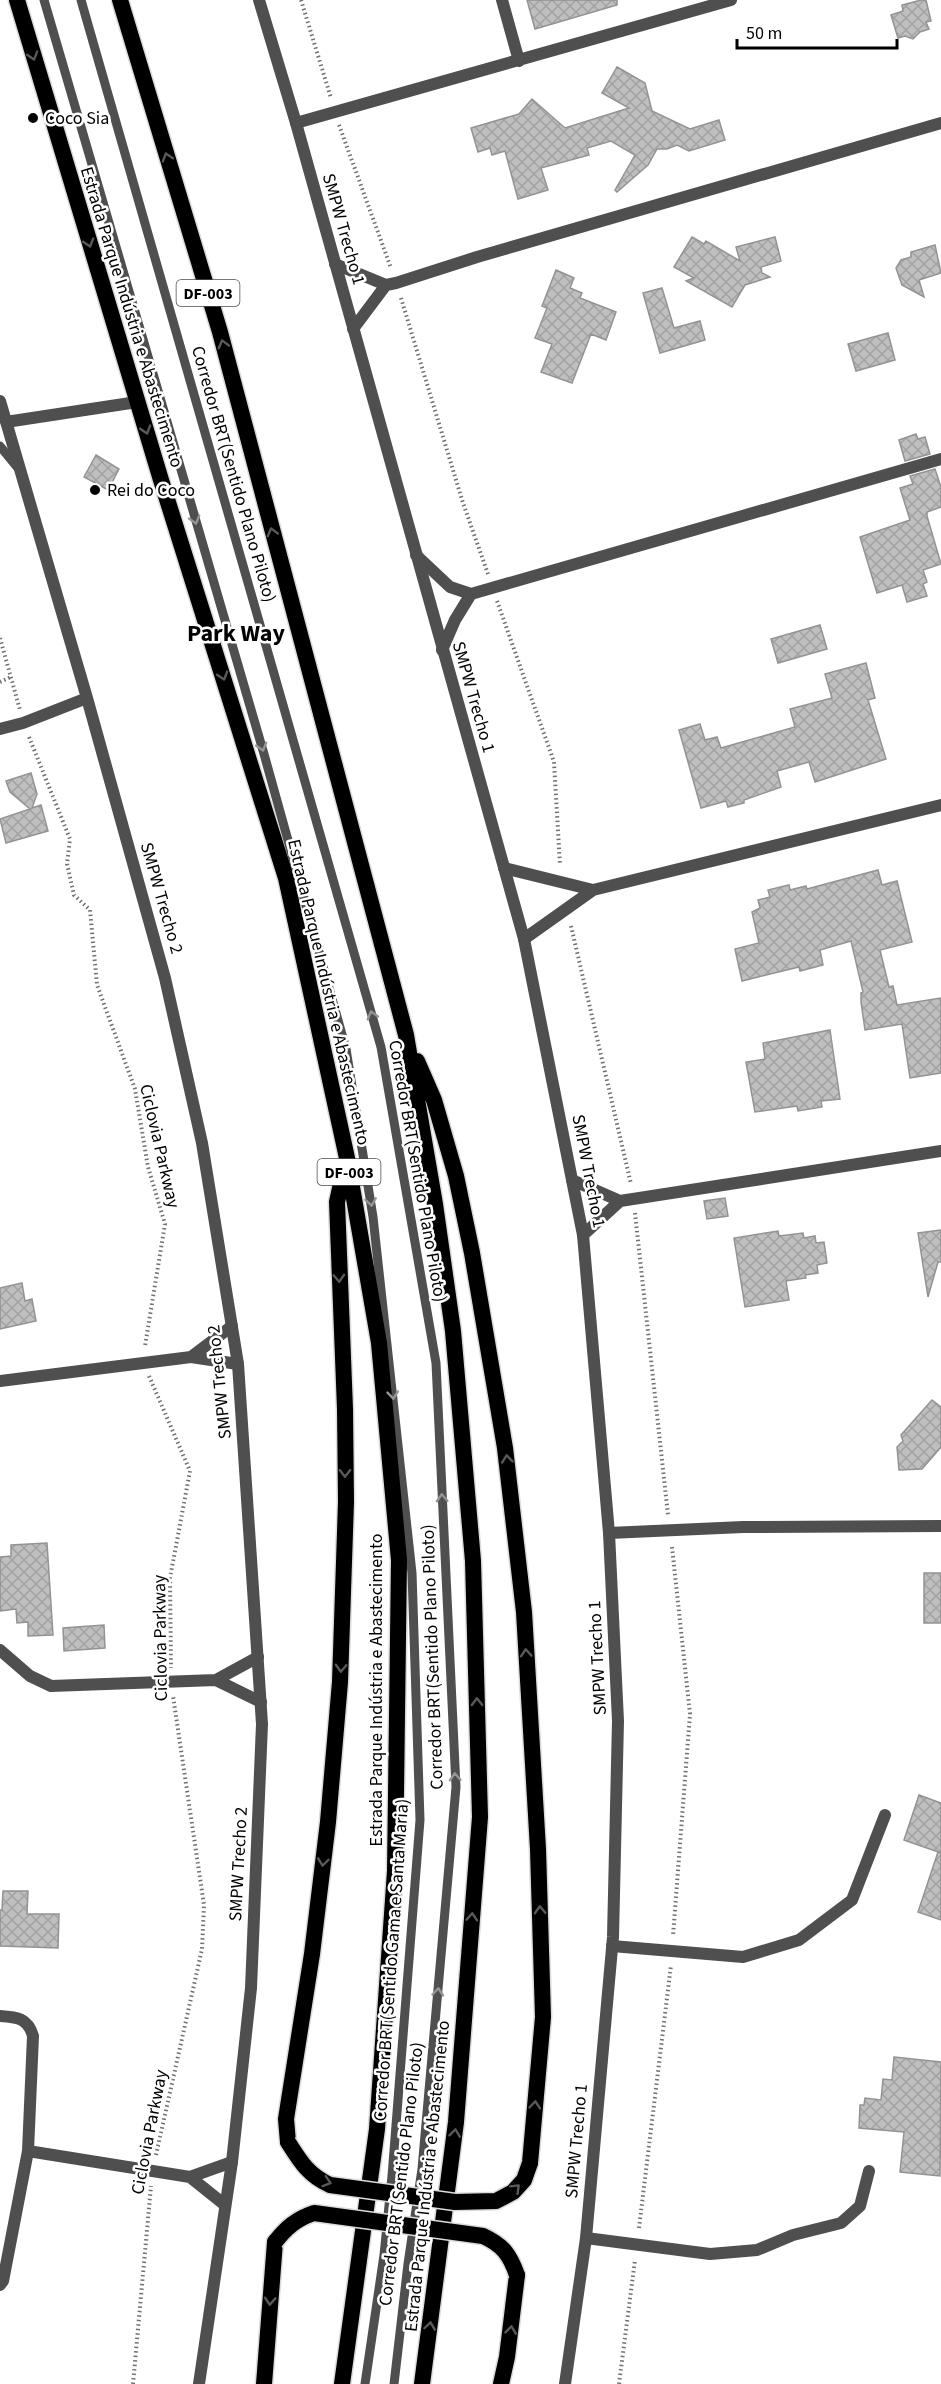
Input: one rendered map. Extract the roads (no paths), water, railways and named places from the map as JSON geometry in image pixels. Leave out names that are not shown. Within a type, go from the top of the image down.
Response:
[{"type":"highway","name":"Estrada Parque Indústria e Abastecimento","points":[[17,0],[137,402],[286,878],[347,1158],[379,1343],[399,1560],[395,1871],[377,2129],[342,2384]]},
{"type":"highway","name":"Estrada Parque Indústria e Abastecimento","points":[[120,0],[220,332],[406,1035],[435,1203],[453,1332],[473,1561],[480,1817],[456,2122],[422,2384]]},
{"type":"highway","points":[[347,1158],[337,1202],[346,1502],[340,1682],[320,1888],[286,2119],[288,2142],[304,2168],[317,2179],[330,2185],[455,2202],[496,2201],[513,2193],[524,2180],[530,2163],[542,2005],[538,1849],[524,1612],[505,1448],[472,1253],[456,1176],[434,1100],[406,1035]]},
{"type":"highway","points":[[264,2384],[275,2242],[297,2219],[314,2213],[483,2236],[499,2243],[510,2256],[517,2275],[507,2357],[501,2384]]},
{"type":"street","name":"SMPW Trecho 1","points":[[259,0],[296,123],[524,939],[583,1235],[609,1533],[618,1721],[612,1946],[586,2238],[565,2384]]},
{"type":"street","points":[[502,0],[519,61]]},
{"type":"street","points":[[296,123],[731,0]]},
{"type":"street","points":[[353,329],[386,285],[941,123]]},
{"type":"street","points":[[335,264],[386,285]]},
{"type":"street","name":"SMPW Trecho 2","points":[[0,401],[87,698],[165,978],[202,1143],[238,1364],[262,1724],[251,1988],[232,2162],[199,2384]]},
{"type":"street","points":[[6,422],[137,402]]},
{"type":"street","points":[[416,555],[450,587],[471,594],[941,459]]},
{"type":"street","points":[[442,650],[454,620],[471,594]]},
{"type":"street","points":[[0,729],[23,723],[87,698]]},
{"type":"street","points":[[524,939],[593,890],[941,805]]},
{"type":"street","points":[[504,868],[593,890]]},
{"type":"street","points":[[572,1180],[620,1200],[941,1150]]},
{"type":"street","points":[[583,1235],[620,1200]]},
{"type":"street","points":[[191,1357],[232,1326]]},
{"type":"street","points":[[0,1381],[191,1357],[238,1364]]},
{"type":"street","points":[[609,1533],[743,1527],[941,1527],[941,1516]]},
{"type":"street","points":[[0,1650],[30,1676],[51,1686],[216,1680],[258,1657]]},
{"type":"street","points":[[216,1680],[261,1702]]},
{"type":"street","points":[[612,1946],[743,1957],[799,1940],[852,1900],[885,1815]]},
{"type":"street","points":[[0,2016],[23,2020],[30,2026],[33,2036],[28,2151],[3,2281],[0,2285]]},
{"type":"street","points":[[28,2151],[190,2176],[232,2162]]},
{"type":"street","points":[[586,2238],[710,2254],[757,2250],[794,2235],[841,2223],[860,2206],[869,2171]]},
{"type":"street","points":[[190,2176],[225,2205]]},
{"type":"lane","name":"Corredor BRT(Sentido Gama e Santa Maria)","points":[[44,0],[264,754],[346,1049],[373,1217],[412,1573],[420,1820],[392,2176],[384,2255],[365,2384]]},
{"type":"lane","name":"Corredor BRT(Sentido Plano Piloto)","points":[[81,0],[381,1047],[436,1363],[456,1787],[422,2169],[393,2384]]},
{"type":"lane","points":[[0,446],[21,472]]},
{"type":"place","name":"Coco Sia","points":[[33,118]]},
{"type":"place","name":"Rei do Coco","points":[[95,490]]},
{"type":"district","name":"Park Way","points":[[236,633]]}]
